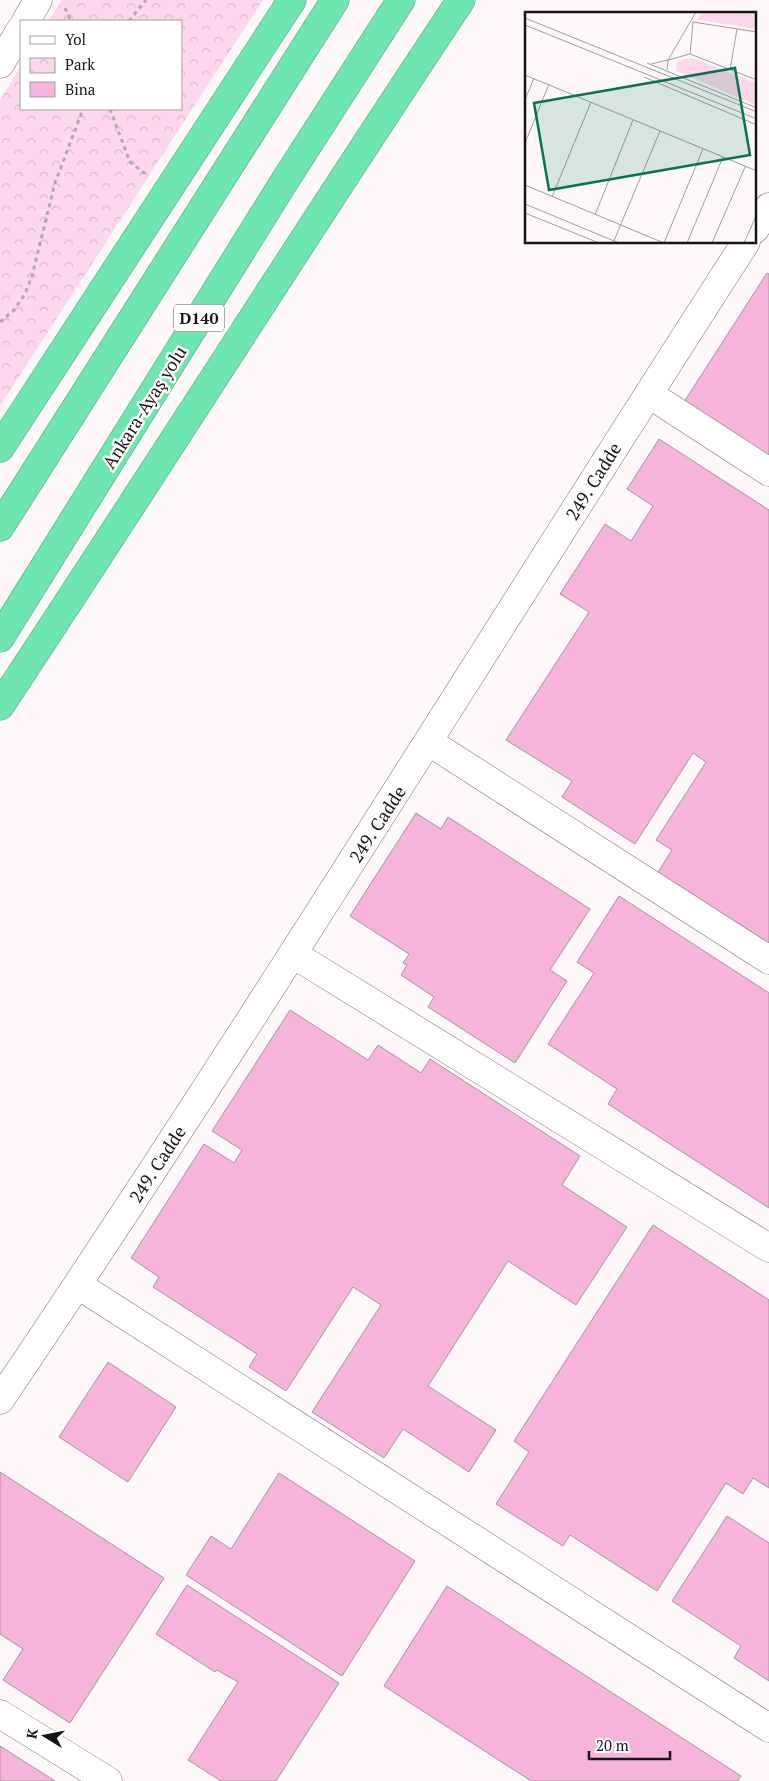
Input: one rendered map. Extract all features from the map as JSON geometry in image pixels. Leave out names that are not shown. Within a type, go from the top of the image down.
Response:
[{"type":"highway","points":[[0,448],[292,0]]},
{"type":"highway","points":[[0,527],[335,0]]},
{"type":"highway","name":"Ankara-Ayaş yolu","points":[[0,638],[284,182],[401,0]]},
{"type":"highway","points":[[0,706],[116,530],[321,209],[461,0]]},
{"type":"street","points":[[25,20],[38,0]]},
{"type":"street","points":[[12,40],[20,28]]},
{"type":"street","points":[[756,227],[769,207]]},
{"type":"street","points":[[756,237],[769,245]]},
{"type":"street","name":"249. Cadde","points":[[0,1400],[78,1285],[293,954],[745,244]]},
{"type":"street","points":[[648,394],[769,472]]},
{"type":"street","points":[[429,742],[769,960]]},
{"type":"street","points":[[293,954],[769,1248]]},
{"type":"street","points":[[78,1285],[769,1728]]},
{"type":"street","points":[[0,1714],[108,1781]]},
{"type":"path","points":[[61,0],[71,20]]},
{"type":"path","points":[[130,20],[146,0]]},
{"type":"path","points":[[0,322],[14,310],[25,294],[32,276],[55,183],[83,110]]},
{"type":"path","points":[[110,110],[130,162],[168,190]]},
{"type":"green space","points":[[62,0],[263,0],[0,406],[0,100],[20,68],[20,110],[182,110],[182,20],[49,20]]},
{"type":"building","points":[[767,273],[769,274],[769,461],[682,405]]},
{"type":"building","points":[[659,439],[769,510],[769,951],[655,877],[672,850],[656,840],[706,762],[693,753],[635,844],[562,797],[572,781],[506,740],[589,612],[560,594],[605,524],[631,541],[653,506],[627,489]]},
{"type":"building","points":[[416,813],[441,829],[448,817],[590,909],[550,970],[567,981],[515,1063],[428,1007],[434,997],[401,975],[407,965],[403,963],[409,954],[350,916]]},
{"type":"building","points":[[619,896],[769,993],[769,1208],[608,1104],[617,1089],[548,1044],[594,973],[577,962]]},
{"type":"building","points":[[290,1010],[368,1060],[378,1045],[421,1073],[430,1059],[580,1156],[562,1185],[627,1227],[576,1305],[508,1261],[428,1386],[496,1430],[469,1472],[403,1429],[384,1458],[312,1412],[381,1305],[353,1287],[286,1391],[249,1367],[257,1354],[153,1287],[159,1277],[131,1258],[204,1144],[234,1163],[242,1150],[212,1131]]},
{"type":"building","points":[[653,1225],[769,1300],[769,1488],[753,1478],[743,1494],[726,1483],[657,1591],[570,1535],[563,1546],[496,1504],[529,1452],[514,1441]]},
{"type":"building","points":[[108,1362],[176,1407],[128,1482],[59,1437]]},
{"type":"building","points":[[0,1472],[164,1578],[70,1723],[3,1680],[23,1649],[0,1634]]},
{"type":"building","points":[[279,1473],[415,1561],[342,1676],[186,1575],[211,1536],[231,1549]]},
{"type":"building","points":[[727,1516],[769,1543],[769,1681],[734,1658],[741,1646],[672,1601]]},
{"type":"building","points":[[187,1585],[339,1683],[276,1781],[221,1781],[188,1760],[238,1682],[217,1670],[215,1672],[156,1634]]},
{"type":"building","points":[[447,1586],[741,1776],[738,1781],[531,1781],[384,1686]]},
{"type":"building","points":[[0,1746],[55,1781],[0,1781]]}]
